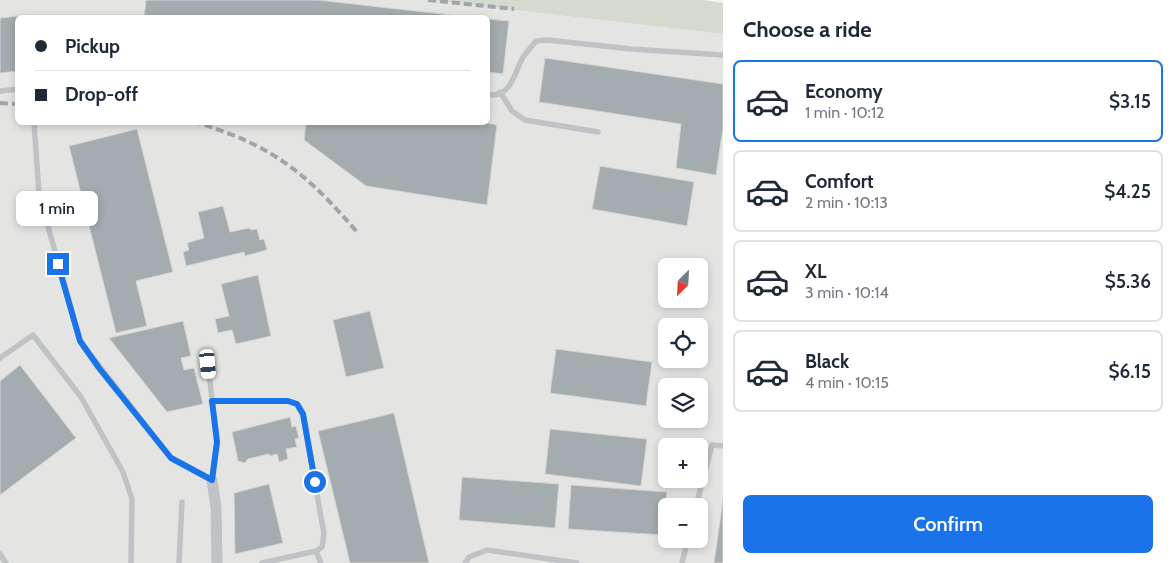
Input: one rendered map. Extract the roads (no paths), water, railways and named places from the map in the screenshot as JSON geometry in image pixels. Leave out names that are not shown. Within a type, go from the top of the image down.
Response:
[{"type":"street","points":[[212,480],[216,508],[217,563]]},
{"type":"lane","points":[[490,95],[494,95],[512,85],[523,57],[536,41],[548,40],[631,49],[723,55]]},
{"type":"lane","points":[[0,91],[15,89]]},
{"type":"lane","points":[[500,92],[512,111],[525,120],[598,132]]},
{"type":"lane","points":[[34,125],[39,194],[80,341],[171,458],[212,480],[217,442],[208,364]]},
{"type":"lane","points":[[0,358],[34,335],[81,397],[123,472],[132,499],[131,563]]},
{"type":"lane","points":[[212,401],[288,401],[297,404],[301,409],[324,534],[324,543],[316,551],[262,563]]},
{"type":"lane","points":[[698,498],[712,445],[723,446]]},
{"type":"lane","points":[[179,563],[182,502]]},
{"type":"lane","points":[[682,563],[686,548]]},
{"type":"lane","points":[[465,563],[469,556],[487,550],[577,563]]},
{"type":"lane","points":[[316,551],[320,563]]},
{"type":"lane","points":[[0,554],[6,563]]},
{"type":"railway","points":[[428,0],[514,9]]},
{"type":"railway","points":[[0,103],[15,104]]},
{"type":"railway","points":[[205,125],[250,143],[285,163],[315,187],[357,232]]}]
